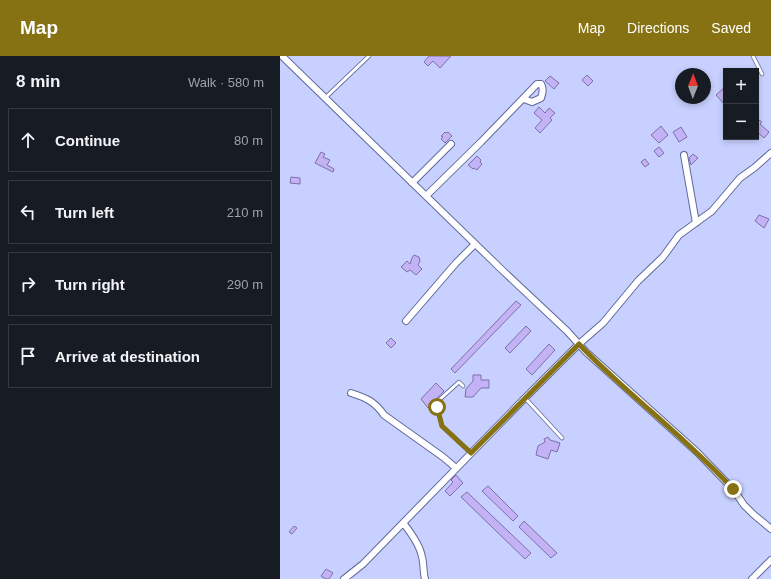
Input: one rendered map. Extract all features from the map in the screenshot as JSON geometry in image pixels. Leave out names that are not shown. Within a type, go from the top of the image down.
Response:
[{"type":"street","points":[[282,56],[586,352],[697,452],[733,489],[744,505],[771,529]]},
{"type":"street","points":[[426,196],[524,99]]},
{"type":"street","points":[[412,183],[451,144]]},
{"type":"street","points":[[344,579],[363,564],[404,524],[456,468],[525,398],[579,344],[603,323],[638,281],[663,257],[674,240],[712,211],[740,178],[771,153]]},
{"type":"street","points":[[684,155],[696,223]]},
{"type":"street","points":[[406,321],[475,244]]},
{"type":"street","points":[[351,393],[366,398],[378,406],[384,415],[456,468]]},
{"type":"street","points":[[404,524],[420,549],[425,579]]},
{"type":"street","points":[[752,579],[771,560]]},
{"type":"lane","points":[[325,98],[369,56]]},
{"type":"lane","points":[[752,56],[762,74]]},
{"type":"lane","points":[[463,386],[458,382],[438,401],[437,407],[442,426],[471,453]]},
{"type":"lane","points":[[525,398],[562,438]]},
{"type":"building","points":[[429,56],[451,56],[440,68],[433,61],[428,66],[424,62]]},
{"type":"building","points":[[587,75],[593,81],[588,86],[582,80]]},
{"type":"building","points":[[550,76],[559,83],[554,89],[545,81]]},
{"type":"building","points":[[723,89],[723,103],[716,95]]},
{"type":"building","points":[[539,107],[545,113],[549,108],[555,113],[550,118],[552,120],[540,133],[535,128],[542,120],[534,113]]},
{"type":"building","points":[[759,120],[762,122],[760,124],[769,132],[764,138],[759,134]]},
{"type":"building","points":[[661,126],[668,135],[659,143],[651,135]]},
{"type":"building","points":[[681,127],[687,137],[679,142],[673,132]]},
{"type":"building","points":[[445,132],[448,132],[452,136],[445,143],[441,139],[443,137],[441,136]]},
{"type":"building","points":[[659,147],[664,153],[659,157],[654,151]]},
{"type":"building","points":[[321,152],[325,154],[323,157],[330,160],[327,165],[334,169],[333,172],[315,163]]},
{"type":"building","points":[[693,154],[698,158],[691,165],[689,158]]},
{"type":"building","points":[[477,156],[481,160],[480,162],[482,164],[477,170],[468,165]]},
{"type":"building","points":[[645,159],[649,164],[645,167],[641,162]]},
{"type":"building","points":[[291,177],[300,178],[300,184],[290,183]]},
{"type":"building","points":[[759,215],[769,219],[764,228],[755,221]]},
{"type":"building","points":[[414,255],[419,257],[420,261],[418,265],[422,269],[416,275],[410,270],[407,272],[401,267],[407,261],[410,264]]},
{"type":"building","points":[[516,301],[521,305],[455,373],[451,369]]},
{"type":"building","points":[[526,326],[531,331],[510,353],[505,348]]},
{"type":"building","points":[[391,338],[396,343],[391,348],[386,343]]},
{"type":"building","points":[[549,344],[555,350],[532,375],[526,369]]},
{"type":"building","points":[[473,375],[481,375],[481,380],[489,380],[489,388],[481,388],[473,397],[465,397],[466,389],[473,381]]},
{"type":"building","points":[[436,383],[444,391],[428,408],[421,399]]},
{"type":"building","points":[[548,437],[550,440],[560,443],[557,452],[551,450],[548,459],[536,455],[538,446],[545,442],[544,439]]},
{"type":"building","points":[[456,475],[463,483],[450,496],[445,491],[453,482],[451,480]]},
{"type":"building","points":[[488,486],[518,516],[513,521],[482,491]]},
{"type":"building","points":[[467,492],[531,553],[525,559],[461,497]]},
{"type":"building","points":[[524,521],[557,553],[551,558],[519,527]]},
{"type":"building","points":[[294,526],[297,528],[292,534],[289,532]]},
{"type":"building","points":[[326,569],[333,573],[329,579],[321,576]]},
{"type":"route","points":[[437,407],[442,426],[471,453],[579,344],[697,452],[733,489]]}]
